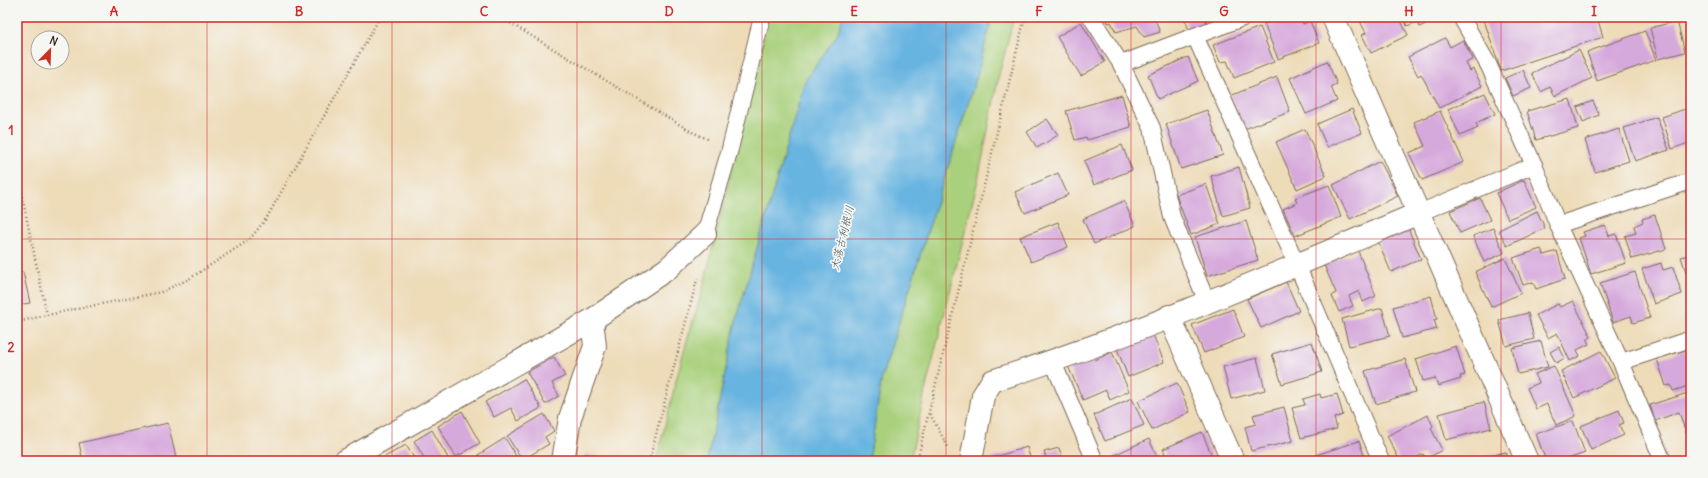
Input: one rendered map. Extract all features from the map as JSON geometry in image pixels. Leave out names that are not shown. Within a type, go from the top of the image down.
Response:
[{"type":"street","points":[[1333,17],[1527,461]]},
{"type":"street","points":[[961,457],[984,396],[992,381],[1053,362],[1207,302],[1419,213]]},
{"type":"street","points":[[349,460],[592,320],[667,269],[705,234]]},
{"type":"street","points":[[1170,316],[1233,461]]},
{"type":"street","points":[[563,461],[570,418],[595,346],[592,320]]},
{"type":"lane","points":[[705,234],[730,149],[762,17]]},
{"type":"lane","points":[[1092,17],[1120,64],[1152,128],[1172,217],[1207,302]]},
{"type":"lane","points":[[1120,64],[1195,36],[1218,22],[1245,17]]},
{"type":"lane","points":[[1461,17],[1489,66],[1534,166],[1558,225],[1621,362],[1663,461]]},
{"type":"lane","points":[[1195,36],[1297,265],[1381,461]]},
{"type":"lane","points":[[1419,213],[1534,166]]},
{"type":"lane","points":[[1558,225],[1691,181]]},
{"type":"lane","points":[[1621,362],[1691,339]]},
{"type":"lane","points":[[1053,362],[1095,461]]},
{"type":"path","points":[[17,322],[161,292],[189,279],[249,240],[266,219],[380,17]]},
{"type":"path","points":[[500,17],[692,132],[730,149]]},
{"type":"path","points":[[917,461],[930,414],[1024,17]]},
{"type":"path","points":[[17,173],[47,315]]},
{"type":"path","points":[[649,461],[696,285],[705,234]]},
{"type":"path","points":[[930,414],[961,457]]},
{"type":"green space","points":[[768,17],[843,17],[837,35],[805,81],[735,325],[707,461],[656,461],[682,357],[703,288]]},
{"type":"green space","points":[[992,17],[1014,17],[999,75],[978,180],[926,387],[910,461],[869,461],[882,376],[978,72]]},
{"type":"water","name":"大落古利根川","points":[[843,17],[992,17],[978,72],[882,376],[869,461],[707,461],[735,325],[805,81],[837,35]]},
{"type":"building","points":[[1106,17],[1154,17],[1160,32],[1144,37],[1137,26],[1116,32],[1111,22],[1108,23]]},
{"type":"building","points":[[1184,17],[1204,17],[1207,23],[1189,30]]},
{"type":"building","points":[[1281,17],[1300,17],[1303,24],[1310,21],[1319,43],[1278,59],[1264,24]]},
{"type":"building","points":[[1358,17],[1399,17],[1408,35],[1371,53],[1362,35],[1366,33]]},
{"type":"building","points":[[1403,17],[1439,18],[1419,27],[1417,22],[1407,26]]},
{"type":"building","points":[[1483,17],[1597,17],[1603,37],[1501,71]]},
{"type":"building","points":[[1677,21],[1685,52],[1658,59],[1650,28]]},
{"type":"building","points":[[1081,22],[1105,62],[1081,76],[1057,37]]},
{"type":"building","points":[[1260,27],[1274,62],[1234,78],[1227,61],[1220,62],[1213,45]]},
{"type":"building","points":[[1645,31],[1656,60],[1597,81],[1587,52]]},
{"type":"building","points":[[1445,38],[1450,47],[1463,40],[1473,59],[1466,63],[1470,71],[1473,69],[1482,86],[1439,108],[1421,74],[1418,76],[1408,57]]},
{"type":"building","points":[[1579,50],[1592,78],[1555,96],[1550,87],[1541,92],[1532,73]]},
{"type":"building","points":[[1188,57],[1198,81],[1158,99],[1148,75]]},
{"type":"building","points":[[1327,61],[1337,84],[1331,87],[1337,101],[1306,114],[1290,78]]},
{"type":"building","points":[[1523,70],[1531,88],[1513,96],[1505,78]]},
{"type":"building","points":[[1277,77],[1290,112],[1244,129],[1230,96]]},
{"type":"building","points":[[1485,93],[1495,114],[1476,123],[1478,128],[1460,136],[1448,109]]},
{"type":"building","points":[[1122,95],[1131,127],[1087,140],[1086,137],[1075,140],[1066,111]]},
{"type":"building","points":[[1570,99],[1578,128],[1536,140],[1527,111]]},
{"type":"building","points":[[1593,101],[1599,115],[1583,122],[1577,107]]},
{"type":"building","points":[[1691,107],[1691,142],[1672,149],[1662,117]]},
{"type":"building","points":[[1352,109],[1362,133],[1327,147],[1317,124]]},
{"type":"building","points":[[1207,110],[1223,155],[1181,169],[1166,124]]},
{"type":"building","points":[[1440,111],[1464,162],[1422,180],[1409,153],[1425,146],[1414,122]]},
{"type":"building","points":[[1657,117],[1669,150],[1635,161],[1624,128]]},
{"type":"building","points":[[1047,119],[1058,135],[1037,148],[1027,132]]},
{"type":"building","points":[[1305,129],[1326,176],[1297,189],[1276,142]]},
{"type":"building","points":[[1619,129],[1629,161],[1595,172],[1585,140]]},
{"type":"building","points":[[1122,145],[1132,170],[1094,185],[1084,161]]},
{"type":"building","points":[[1380,161],[1398,196],[1350,219],[1333,185]]},
{"type":"building","points":[[1239,167],[1250,208],[1223,216],[1211,176]]},
{"type":"building","points":[[1058,173],[1068,195],[1025,213],[1015,192]]},
{"type":"building","points":[[1524,180],[1536,207],[1508,219],[1496,193]]},
{"type":"building","points":[[1206,184],[1220,224],[1191,235],[1176,195]]},
{"type":"building","points":[[1329,185],[1341,217],[1295,236],[1283,209],[1297,203],[1295,198]]},
{"type":"building","points":[[1480,198],[1490,220],[1460,233],[1450,211]]},
{"type":"building","points":[[1124,201],[1135,226],[1094,244],[1083,219]]},
{"type":"building","points":[[1537,211],[1545,228],[1507,246],[1499,230]]},
{"type":"building","points":[[1655,215],[1666,249],[1632,259],[1625,236],[1636,233],[1634,226],[1643,222],[1642,219]]},
{"type":"building","points":[[1246,221],[1258,260],[1207,276],[1195,237]]},
{"type":"building","points":[[1058,222],[1068,247],[1031,262],[1020,237]]},
{"type":"building","points":[[1605,225],[1609,236],[1616,234],[1626,263],[1591,274],[1579,238],[1585,236],[1583,232]]},
{"type":"building","points":[[1408,228],[1421,259],[1391,272],[1378,241]]},
{"type":"building","points":[[1493,228],[1504,253],[1484,262],[1473,236]]},
{"type":"building","points":[[1541,249],[1544,255],[1557,251],[1565,279],[1536,289],[1533,282],[1523,285],[1513,258]]},
{"type":"building","points":[[1358,251],[1376,296],[1363,302],[1359,291],[1349,296],[1353,306],[1339,312],[1332,296],[1336,293],[1324,265]]},
{"type":"building","points":[[1691,254],[1691,287],[1681,257]]},
{"type":"building","points":[[1505,258],[1521,293],[1491,307],[1475,272]]},
{"type":"building","points":[[1661,263],[1663,270],[1673,267],[1682,294],[1654,304],[1642,269]]},
{"type":"building","points":[[23,272],[30,303],[17,305],[17,273]]},
{"type":"building","points":[[1635,272],[1650,318],[1633,323],[1631,316],[1613,322],[1600,283]]},
{"type":"building","points":[[1286,282],[1299,311],[1261,328],[1247,299]]},
{"type":"building","points":[[1431,296],[1437,319],[1434,320],[1437,329],[1402,338],[1393,307]]},
{"type":"building","points":[[1573,301],[1591,337],[1587,340],[1589,344],[1577,350],[1580,356],[1570,361],[1557,333],[1548,338],[1536,315],[1558,304],[1560,307]]},
{"type":"building","points":[[1382,308],[1390,336],[1349,346],[1342,319]]},
{"type":"building","points":[[1233,309],[1244,337],[1204,353],[1192,325]]},
{"type":"building","points":[[1528,313],[1534,339],[1506,346],[1499,320]]},
{"type":"building","points":[[1152,332],[1164,362],[1128,377],[1116,346]]},
{"type":"building","points":[[1541,341],[1548,367],[1518,374],[1512,348]]},
{"type":"building","points":[[1312,342],[1322,372],[1282,384],[1272,354]]},
{"type":"building","points":[[1456,346],[1465,375],[1460,376],[1461,379],[1438,386],[1435,378],[1423,381],[1416,359]]},
{"type":"building","points":[[1559,347],[1565,358],[1556,363],[1550,352]]},
{"type":"building","points":[[1689,349],[1691,355],[1691,385],[1673,391],[1671,385],[1666,386],[1657,359]]},
{"type":"building","points":[[1601,351],[1615,378],[1574,398],[1561,371]]},
{"type":"building","points":[[1112,352],[1129,391],[1110,400],[1106,390],[1083,400],[1068,366],[1093,356],[1095,360]]},
{"type":"building","points":[[554,357],[565,376],[552,383],[559,396],[545,404],[527,372]]},
{"type":"building","points":[[1257,358],[1265,390],[1231,399],[1223,367]]},
{"type":"building","points":[[1405,359],[1415,392],[1376,404],[1365,371]]},
{"type":"building","points":[[1554,366],[1576,416],[1556,425],[1547,404],[1536,409],[1527,388],[1539,383],[1535,374]]},
{"type":"building","points":[[524,379],[541,408],[518,421],[511,408],[494,417],[485,402]]},
{"type":"building","points":[[1177,383],[1190,412],[1152,430],[1138,401]]},
{"type":"building","points":[[1691,392],[1691,431],[1686,433],[1679,412],[1655,421],[1650,405]]},
{"type":"building","points":[[1320,394],[1321,398],[1337,394],[1343,415],[1334,418],[1337,429],[1301,438],[1292,408],[1305,405],[1303,399]]},
{"type":"building","points":[[1132,398],[1144,425],[1105,441],[1094,415]]},
{"type":"building","points":[[1484,402],[1491,428],[1446,440],[1439,414]]},
{"type":"building","points":[[1284,407],[1293,441],[1251,451],[1245,427],[1256,424],[1253,415]]},
{"type":"building","points":[[1619,410],[1624,423],[1619,425],[1624,435],[1591,450],[1581,426]]},
{"type":"building","points":[[462,411],[480,443],[456,457],[438,426]]},
{"type":"building","points":[[544,414],[554,431],[545,437],[549,444],[522,460],[507,436]]},
{"type":"building","points":[[1428,415],[1433,426],[1431,428],[1442,450],[1426,459],[1423,454],[1409,461],[1400,461],[1387,436]]},
{"type":"building","points":[[1573,421],[1585,453],[1562,461],[1546,461],[1536,434]]},
{"type":"building","points":[[168,423],[176,458],[163,461],[83,461],[79,443]]},
{"type":"building","points":[[432,430],[448,458],[442,461],[426,461],[414,441]]},
{"type":"building","points":[[1202,432],[1214,461],[1168,461],[1163,449]]},
{"type":"building","points":[[505,438],[519,461],[482,461],[478,455]]},
{"type":"building","points":[[1149,439],[1159,461],[1117,461],[1114,455]]},
{"type":"building","points":[[1359,441],[1366,461],[1318,461],[1316,455]]},
{"type":"building","points":[[406,445],[416,461],[384,461],[383,458]]},
{"type":"building","points":[[1027,447],[1031,461],[982,461]]},
{"type":"building","points":[[1059,448],[1063,461],[1047,461],[1044,452]]},
{"type":"building","points":[[1506,452],[1509,461],[1470,461],[1470,460]]},
{"type":"building","points":[[585,454],[607,458],[607,461],[584,461]]}]
